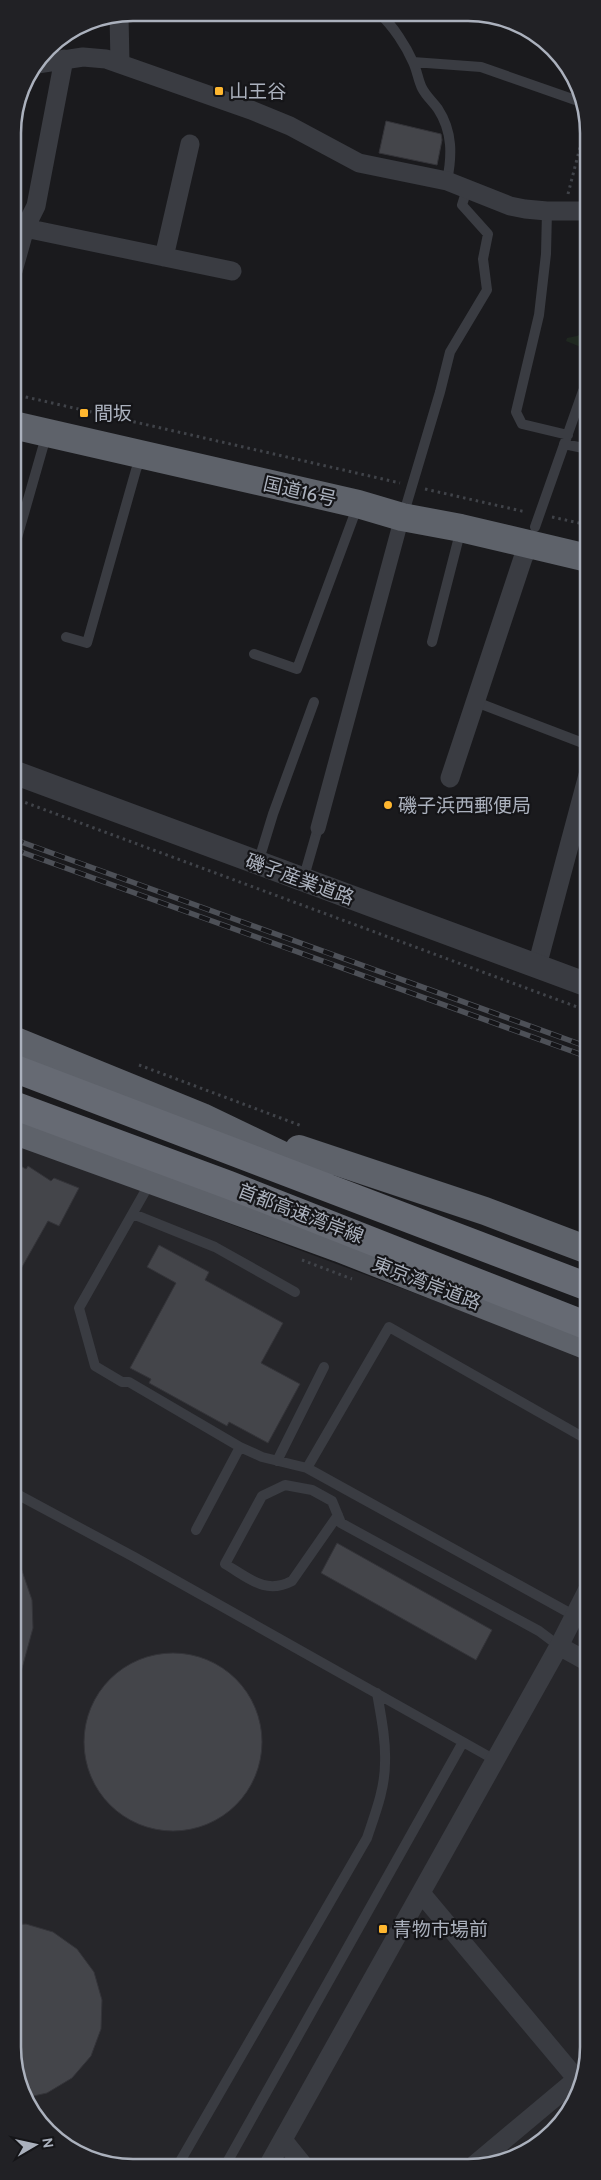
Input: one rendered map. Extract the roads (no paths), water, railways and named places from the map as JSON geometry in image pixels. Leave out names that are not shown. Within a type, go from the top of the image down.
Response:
[{"type":"highway","name":"国道16号","points":[[21,409],[408,501],[580,538]]},
{"type":"highway","name":"国道16号","points":[[21,427],[358,504],[408,501],[461,528],[535,529],[580,554]]},
{"type":"highway","points":[[21,1043],[202,1117],[503,1258],[580,1290]]},
{"type":"highway","name":"首都高速湾岸線","points":[[21,1071],[580,1284]]},
{"type":"highway","name":"首都高速湾岸線","points":[[21,1108],[229,1185],[580,1323]]},
{"type":"highway","points":[[202,1117],[485,1210],[580,1247]]},
{"type":"highway","name":"東京湾岸道路","points":[[21,1133],[339,1248],[580,1343]]},
{"type":"highway","name":"東京湾岸道路","points":[[181,1192],[297,1223],[505,1287],[580,1317]]},
{"type":"street","points":[[119,22],[120,63]]},
{"type":"street","points":[[47,62],[82,57],[106,59],[282,123],[359,163],[447,181],[510,206],[556,212],[580,211]]},
{"type":"street","points":[[21,242],[25,228],[36,206],[64,59]]},
{"type":"street","points":[[164,257],[190,144]]},
{"type":"street","points":[[25,228],[232,271]]},
{"type":"street","points":[[318,828],[408,501]]},
{"type":"street","points":[[450,778],[523,558],[535,529]]},
{"type":"street","name":"磯子産業道路","points":[[21,775],[580,982]]},
{"type":"street","points":[[537,966],[580,805]]},
{"type":"street","points":[[272,2159],[580,1606]]},
{"type":"street","points":[[559,1646],[580,1658]]},
{"type":"street","points":[[421,1893],[577,2074]]},
{"type":"street","points":[[483,2158],[573,2086]]},
{"type":"street","points":[[283,2140],[298,2159]]},
{"type":"lane","points":[[385,21],[414,62],[422,88],[439,111],[450,141],[452,157],[447,181]]},
{"type":"lane","points":[[414,62],[481,67],[575,100]]},
{"type":"lane","points":[[408,501],[450,352],[488,290],[483,259],[488,234],[462,205],[467,189]]},
{"type":"lane","points":[[556,212],[546,254],[539,315],[516,412],[522,424],[580,446]]},
{"type":"lane","points":[[535,529],[580,400]]},
{"type":"lane","points":[[21,523],[48,432]]},
{"type":"lane","points":[[66,637],[87,643],[136,470],[143,454]]},
{"type":"lane","points":[[254,654],[297,669],[358,504]]},
{"type":"lane","points":[[432,642],[461,528]]},
{"type":"lane","points":[[258,864],[314,702]]},
{"type":"lane","points":[[476,702],[580,742]]},
{"type":"lane","points":[[303,880],[318,828]]},
{"type":"lane","points":[[152,1180],[80,1308],[95,1366],[122,1382],[129,1382],[240,1447],[262,1457],[307,1468],[575,1616]]},
{"type":"lane","points":[[134,1214],[215,1247],[296,1292]]},
{"type":"lane","points":[[307,1468],[389,1327],[580,1435]]},
{"type":"lane","points":[[277,1460],[324,1367]]},
{"type":"lane","points":[[196,1530],[240,1447]]},
{"type":"lane","points":[[338,1515],[292,1581],[284,1585],[270,1588],[225,1564],[262,1496],[285,1485],[312,1490],[332,1501],[338,1515],[341,1523],[539,1631],[559,1646]]},
{"type":"lane","points":[[21,1496],[495,1760]]},
{"type":"lane","points":[[181,2159],[367,1838],[379,1802],[385,1764],[377,1693]]},
{"type":"lane","points":[[230,2159],[463,1742]]},
{"type":"railway","points":[[21,842],[580,1044]]},
{"type":"railway","points":[[21,852],[580,1054]]},
{"type":"place","name":"山王谷","points":[[219,91]]},
{"type":"place","name":"間坂","points":[[84,413]]},
{"type":"place","name":"磯子浜西郵便局","points":[[388,805]]},
{"type":"place","name":"青物市場前","points":[[383,1929]]}]
